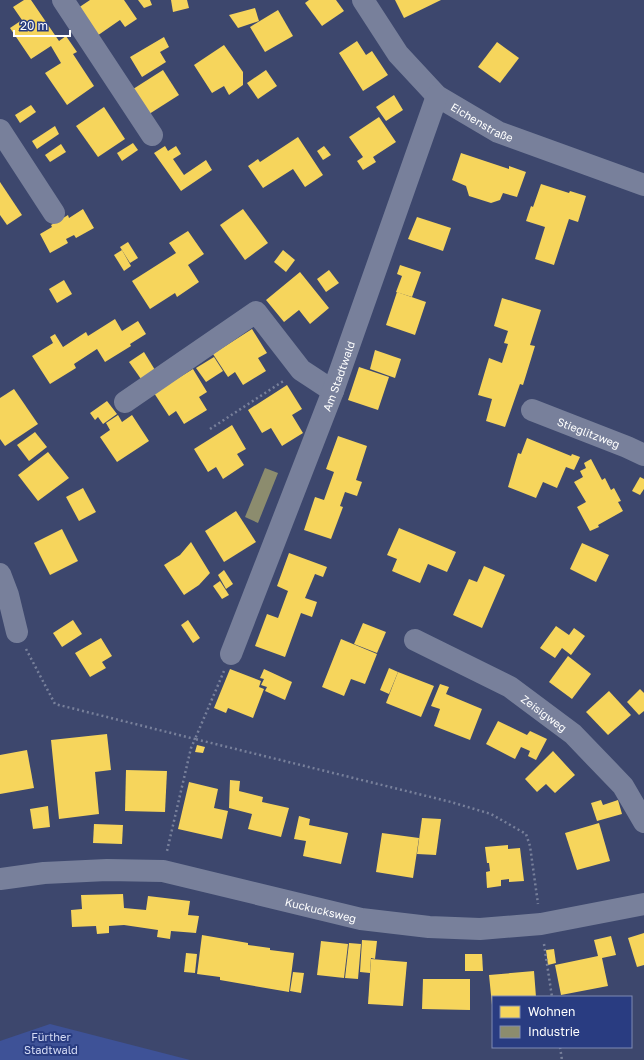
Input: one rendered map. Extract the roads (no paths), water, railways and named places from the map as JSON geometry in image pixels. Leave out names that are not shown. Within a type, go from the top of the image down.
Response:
[{"type":"street","points":[[63,0],[152,134]]},
{"type":"street","name":"Eichenstraße","points":[[363,0],[398,54],[436,96],[498,132],[644,185]]},
{"type":"street","name":"Am Stadtwald","points":[[231,654],[333,391],[436,96]]},
{"type":"street","points":[[0,130],[54,213]]},
{"type":"street","points":[[125,402],[256,312],[301,370],[333,391]]},
{"type":"street","name":"Stieglitzweg","points":[[532,410],[644,455]]},
{"type":"street","points":[[0,574],[4,597],[17,632]]},
{"type":"street","name":"Zeisigweg","points":[[415,640],[510,687],[573,734],[623,786],[644,822]]},
{"type":"street","name":"Kuckucksweg","points":[[0,879],[44,873],[107,870],[163,871],[361,919],[429,927],[480,929],[541,924],[644,904]]},
{"type":"park label","name":"Fürther Stadtwald","points":[[51,1042]]}]
